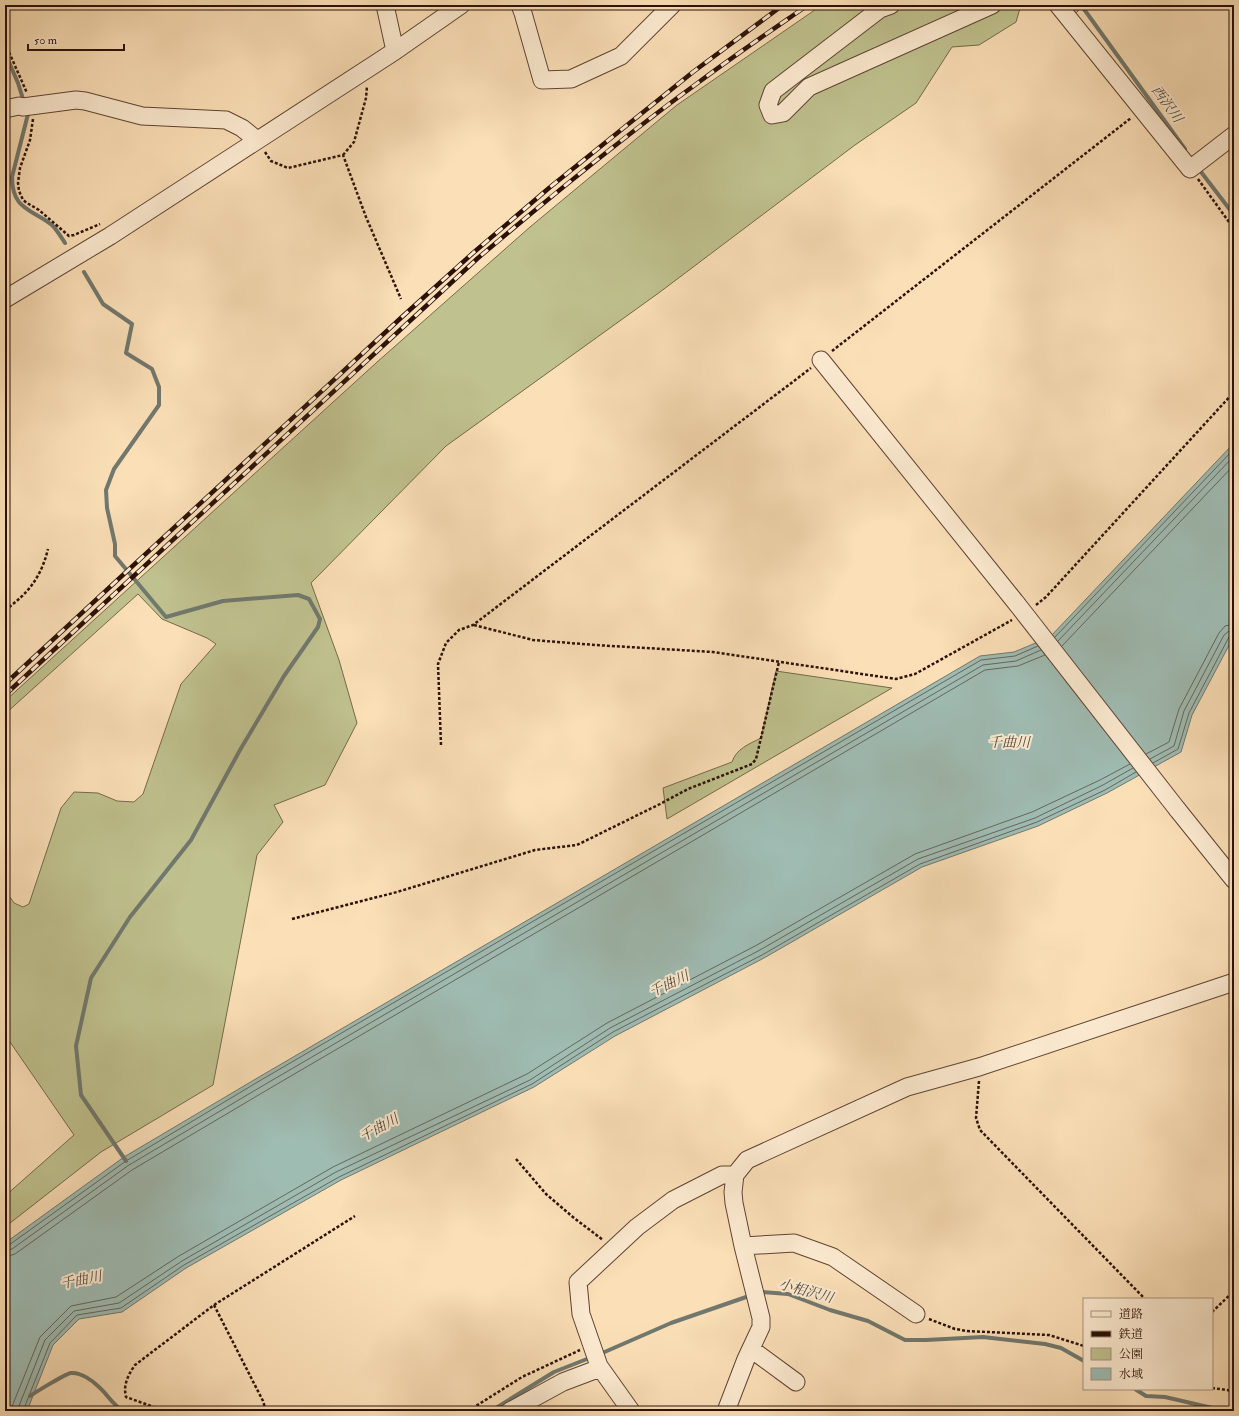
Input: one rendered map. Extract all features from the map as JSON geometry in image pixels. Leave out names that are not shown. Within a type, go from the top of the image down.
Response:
[{"type":"street","points":[[385,5],[395,51]]},
{"type":"street","points":[[5,299],[110,236],[395,51],[461,5]]},
{"type":"street","points":[[520,5],[542,80],[571,79],[621,56],[672,5]]},
{"type":"street","points":[[891,5],[880,10],[773,91],[768,105],[772,115],[783,113],[809,87],[992,5]]},
{"type":"street","points":[[1058,5],[1190,169],[1234,135]]},
{"type":"street","points":[[19,107],[85,100],[142,116],[226,120],[242,128],[257,140]]},
{"type":"street","points":[[821,360],[1016,611],[1234,880]]},
{"type":"street","points":[[726,1411],[761,1327],[761,1318],[743,1246],[733,1192],[734,1175],[747,1160],[907,1087],[979,1067],[1234,982]]},
{"type":"street","points":[[631,1411],[599,1367],[581,1314],[578,1282],[636,1227],[673,1200],[722,1175],[734,1175]]},
{"type":"street","points":[[743,1246],[794,1243],[834,1257],[916,1314]]},
{"type":"street","points":[[751,1349],[796,1382]]},
{"type":"street","points":[[510,1411],[564,1382],[599,1367]]},
{"type":"path","points":[[5,42],[19,107],[34,114],[30,140],[20,168],[18,182],[19,191],[23,200],[39,210],[68,236],[74,235],[103,222]]},
{"type":"path","points":[[257,140],[271,161],[288,168],[343,155],[354,142],[366,98],[369,68]]},
{"type":"path","points":[[343,155],[366,217],[401,299]]},
{"type":"path","points":[[1190,169],[1234,229]]},
{"type":"path","points":[[1034,606],[1046,597],[1234,392]]},
{"type":"path","points":[[5,610],[17,602],[32,586],[44,566],[48,548]]},
{"type":"path","points":[[441,745],[438,664],[446,643],[459,630],[473,625],[533,640],[713,652],[896,679],[915,674],[1016,611]]},
{"type":"path","points":[[292,919],[397,892],[535,850],[577,845],[688,789],[752,764],[756,759],[779,662]]},
{"type":"path","points":[[979,1067],[976,1118],[980,1130],[1144,1298]]},
{"type":"path","points":[[516,1159],[546,1194],[614,1249]]},
{"type":"path","points":[[165,1411],[126,1397],[124,1389],[129,1374],[135,1365],[214,1305],[355,1216]]},
{"type":"path","points":[[1213,1311],[1234,1291]]},
{"type":"path","points":[[214,1305],[263,1401],[266,1411]]},
{"type":"path","points":[[916,1314],[955,1330],[1049,1335],[1083,1346]]},
{"type":"path","points":[[468,1411],[522,1377],[592,1347]]},
{"type":"path","points":[[1213,1388],[1234,1391]]},
{"type":"green space","points":[[822,5],[1021,5],[1016,22],[979,45],[952,47],[916,103],[855,145],[660,292],[446,446],[311,583],[339,660],[357,723],[325,785],[274,805],[283,822],[257,855],[213,1085],[101,1152],[5,1227],[5,1196],[74,1135],[10,1042],[5,1047],[5,890],[14,903],[23,907],[29,904],[61,808],[74,792],[98,793],[117,801],[134,802],[143,794],[181,684],[216,644],[207,638],[162,619],[138,594],[5,714],[5,701],[376,363],[530,227],[677,105]]},
{"type":"green space","points":[[1067,5],[1084,5],[1074,15]]},
{"type":"green space","points":[[776,671],[892,688],[667,819],[663,788],[732,762],[740,750],[761,738]]},
{"type":"water","name":"千曲川","points":[[1234,443],[1234,636],[1192,715],[1181,752],[1107,793],[1038,826],[922,867],[764,958],[615,1036],[534,1087],[341,1180],[186,1268],[122,1312],[79,1319],[53,1345],[27,1411],[5,1411],[5,1243],[124,1157],[980,656],[1014,652],[1050,637]]},
{"type":"waterway","name":"西沢川","points":[[1081,5],[1185,149]]},
{"type":"waterway","points":[[5,53],[23,99]]},
{"type":"waterway","points":[[28,114],[12,177],[15,196],[24,207],[52,225],[65,243]]},
{"type":"waterway","name":"西沢川","points":[[1198,168],[1234,215]]},
{"type":"waterway","points":[[84,272],[103,304],[132,324],[126,353],[152,369],[159,387],[159,405],[114,469],[106,490],[107,508],[115,544],[115,556],[166,617],[223,601],[298,595],[309,599],[320,619],[318,627],[284,676],[240,750],[191,840],[130,917],[91,978],[76,1046],[81,1095],[126,1161]]},
{"type":"waterway","name":"小相沢川","points":[[758,1293],[788,1294],[830,1310],[868,1321],[905,1340],[983,1337],[1045,1344],[1061,1348],[1083,1360]]},
{"type":"waterway","name":"小相沢川","points":[[600,1354],[671,1323],[752,1295]]},
{"type":"waterway","name":"小相沢川","points":[[491,1411],[554,1372],[592,1357]]},
{"type":"waterway","name":"小相沢川","points":[[30,1396],[63,1376],[75,1373],[83,1375],[94,1382],[123,1411]]},
{"type":"waterway","name":"小相沢川","points":[[1137,1390],[1146,1396],[1165,1397],[1221,1410],[1234,1410]]},
{"type":"railway","points":[[5,684],[473,253],[549,188],[693,72],[783,5]]},
{"type":"railway","points":[[5,695],[478,258],[643,124],[726,62],[808,5]]}]
